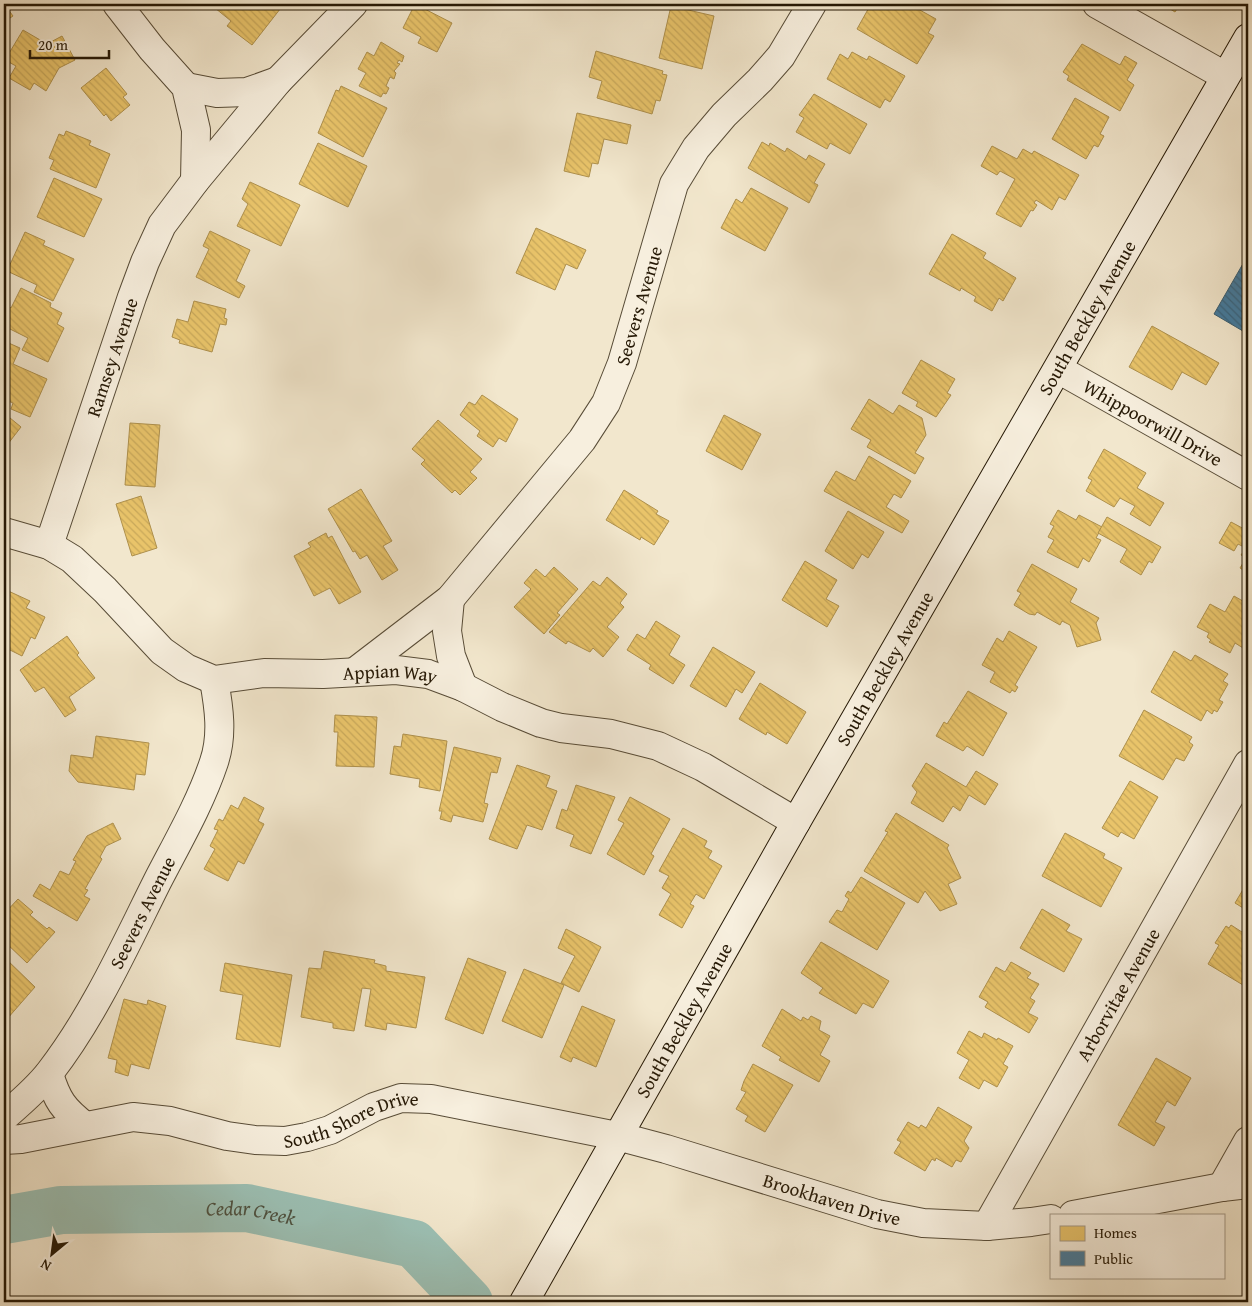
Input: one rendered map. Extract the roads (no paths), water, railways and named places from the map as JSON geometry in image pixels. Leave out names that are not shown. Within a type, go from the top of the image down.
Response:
[{"type":"street","points":[[117,4],[152,49],[186,87],[196,130],[194,181]]},
{"type":"street","name":"Ramsey Avenue","points":[[49,545],[144,262],[162,225],[194,181],[278,81],[353,4]]},
{"type":"street","name":"Seevers Avenue","points":[[356,671],[450,599],[582,440],[606,402],[622,363],[674,184],[696,148],[781,56],[812,4]]},
{"type":"street","points":[[1097,4],[1225,76]]},
{"type":"street","name":"South Beckley Avenue","points":[[524,1302],[796,822],[1248,38]]},
{"type":"street","points":[[186,87],[217,93],[247,92],[278,81]]},
{"type":"street","name":"Whippoorwill Drive","points":[[1058,369],[1248,476]]},
{"type":"street","points":[[4,532],[49,545],[72,559],[105,590],[162,651],[186,668],[214,680]]},
{"type":"street","points":[[450,599],[447,631],[451,656],[463,687]]},
{"type":"street","name":"Appian Way","points":[[214,680],[248,674],[323,674],[396,670],[428,674],[463,687],[541,724],[611,734],[658,746],[703,767],[796,822]]},
{"type":"street","name":"Seevers Avenue","points":[[4,1117],[49,1074],[81,1026],[116,964],[200,796],[214,762],[219,734],[220,710],[214,680]]},
{"type":"street","name":"Arborvitae Avenue","points":[[987,1226],[1248,764]]},
{"type":"street","points":[[49,1074],[55,1093],[67,1112],[85,1126]]},
{"type":"street","name":"South Shore Drive","points":[[4,1140],[21,1139],[133,1117],[170,1121],[227,1136],[286,1141],[330,1130],[374,1107],[401,1098],[431,1099],[617,1136]]},
{"type":"street","name":"Brookhaven Drive","points":[[617,1136],[877,1214],[923,1223],[987,1226],[1050,1219]]},
{"type":"street","points":[[1079,1214],[1235,1186],[1248,1141]]},
{"type":"waterway","name":"Cedar Creek","points":[[4,1220],[61,1210],[247,1208],[414,1244],[469,1302]]}]
